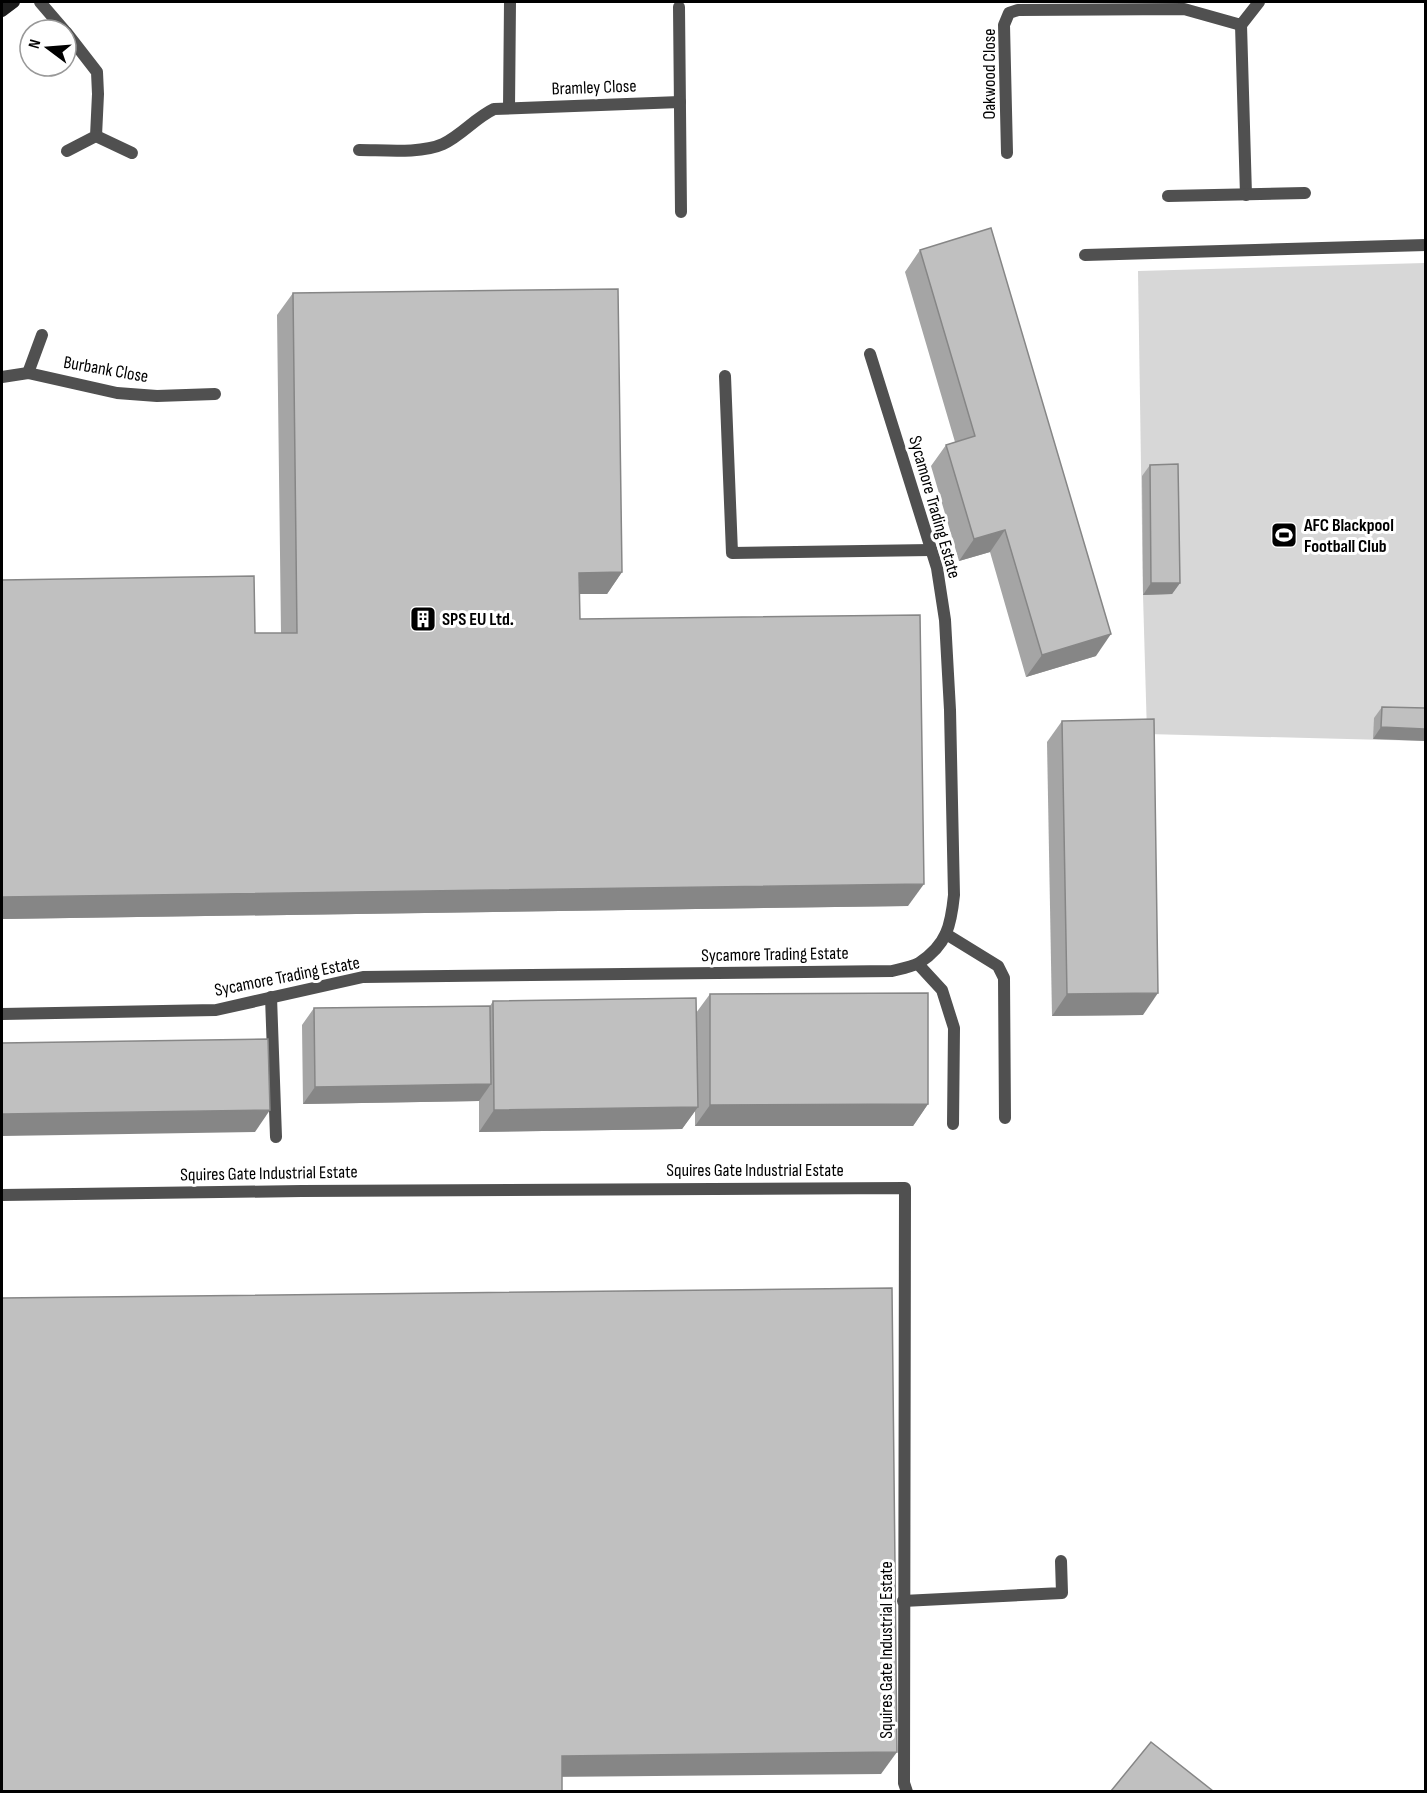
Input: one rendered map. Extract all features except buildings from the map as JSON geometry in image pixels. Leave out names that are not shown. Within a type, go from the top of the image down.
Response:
[{"type":"main road","points":[[2,11],[14,2]]},
{"type":"street","points":[[40,2],[54,18]]},
{"type":"street","points":[[509,108],[510,2]]},
{"type":"street","points":[[1246,195],[1241,25],[1259,2]]},
{"type":"street","points":[[679,7],[681,212]]},
{"type":"street","name":"Oakwood Close","points":[[1007,153],[1004,25],[1009,13],[1018,10],[1184,9],[1241,25]]},
{"type":"street","points":[[78,48],[97,72],[96,136]]},
{"type":"street","name":"Bramley Close","points":[[358,150],[430,149],[456,137],[481,116],[494,109],[680,102]]},
{"type":"street","points":[[67,151],[96,136]]},
{"type":"street","points":[[96,136],[132,153]]},
{"type":"street","points":[[1168,196],[1305,193]]},
{"type":"street","points":[[1085,255],[1425,245]]},
{"type":"street","points":[[27,373],[42,335]]},
{"type":"street","name":"Sycamore Trading Estate","points":[[2,1014],[216,1010],[363,977],[892,971],[918,964],[942,943],[951,922],[954,895],[950,711],[945,620],[931,550],[870,354]]},
{"type":"street","name":"Burbank Close","points":[[2,377],[27,373],[117,393],[157,396],[214,394]]},
{"type":"street","points":[[725,376],[732,552],[931,550]]},
{"type":"street","points":[[946,934],[998,966],[1004,978],[1005,1118]]},
{"type":"street","points":[[918,964],[942,990],[954,1028],[953,1124]]},
{"type":"street","points":[[272,997],[276,1137]]},
{"type":"street","name":"Squires Gate Industrial Estate","points":[[2,1195],[905,1188],[903,1601],[904,1783],[907,1791]]},
{"type":"street","points":[[903,1601],[1062,1593],[1060,1561]]},
{"type":"shaded area","name":"AFC Blackpool Football Club","points":[[1425,263],[1425,741],[1147,734],[1138,271]]},
{"type":"place","name":"AFC Blackpool Football Club","points":[[1284,535]]},
{"type":"place","name":"SPS EU Ltd.","points":[[423,619]]}]
